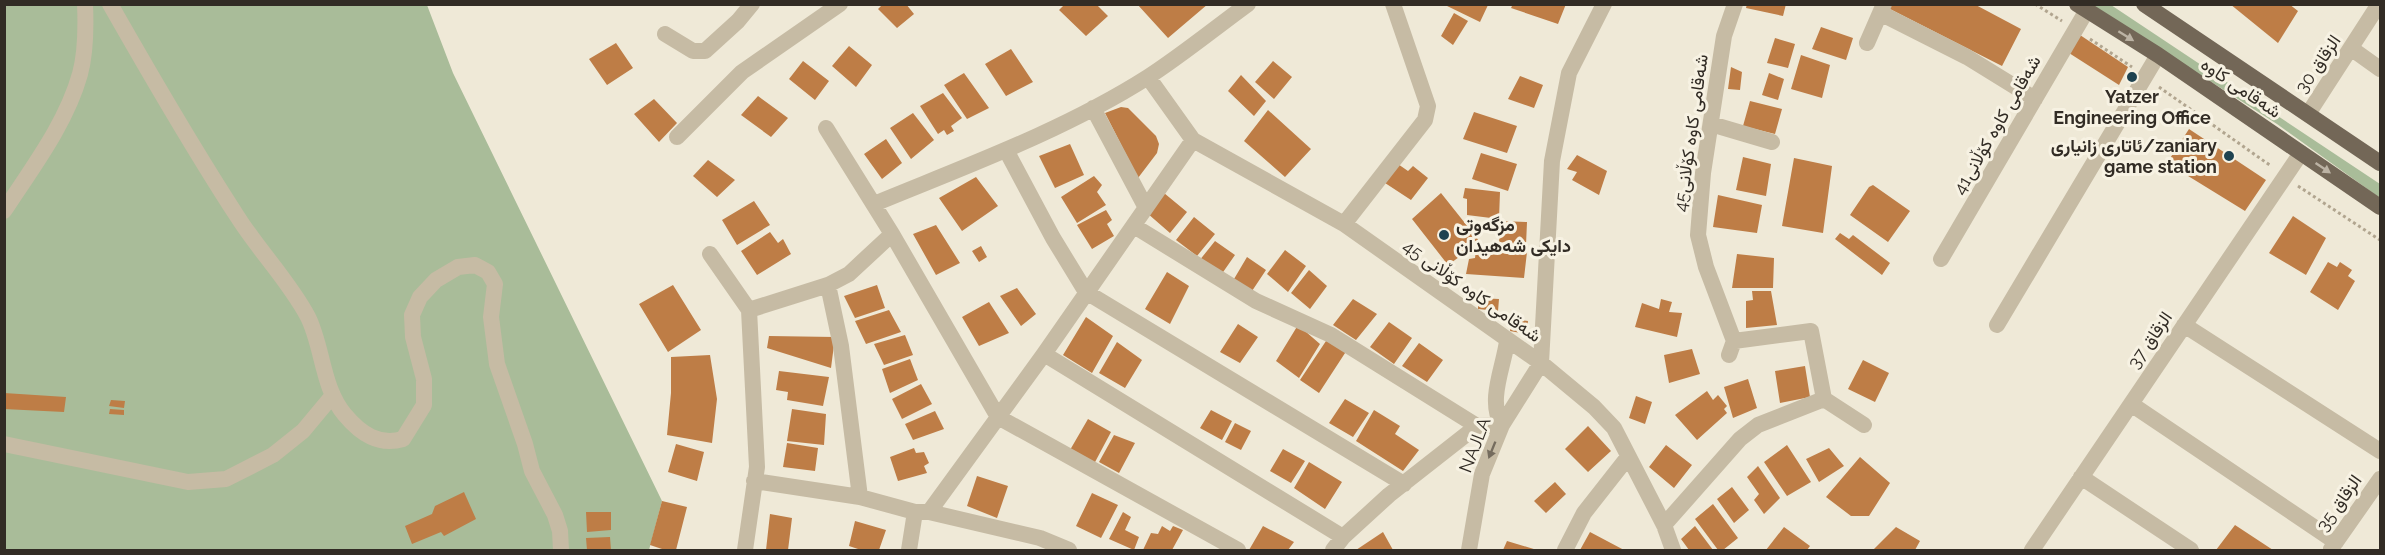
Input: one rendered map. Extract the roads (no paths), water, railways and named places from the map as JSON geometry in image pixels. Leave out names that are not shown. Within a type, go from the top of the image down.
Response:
[{"type":"main road","name":"شەقامی کاوە","points":[[2144,5],[2380,164]]},
{"type":"main road","name":"شەقامی کاوە","points":[[2082,8],[2158,55],[2380,207]]},
{"type":"street","points":[[4,211],[47,144],[70,101],[80,72],[86,31],[85,4]]},
{"type":"street","points":[[110,4],[174,118],[238,219],[308,318],[333,395],[344,414],[364,433],[388,443],[403,439],[424,405],[424,379],[413,337],[412,315],[420,297],[436,280],[458,267],[475,265],[488,272],[495,284],[491,317],[497,364],[532,471],[555,514],[560,531],[561,550]]},
{"type":"street","points":[[666,34],[693,51],[705,51],[738,21],[752,4]]},
{"type":"street","points":[[676,137],[742,72],[840,4]]},
{"type":"street","points":[[874,204],[1006,150],[1092,108],[1148,77],[1248,4]]},
{"type":"street","points":[[1344,224],[1425,120],[1428,106],[1393,4]]},
{"type":"street","name":"شەقامی کاوە کۆڵانی 45","points":[[1541,363],[1552,161],[1569,73],[1604,4]]},
{"type":"street","name":"شەقامی کاوە کۆڵانی45","points":[[1735,4],[1724,36],[1703,173],[1698,235],[1731,348],[1811,331],[1824,399]]},
{"type":"street","name":"الزقاق 30","points":[[2308,114],[2352,50],[2379,4]]},
{"type":"street","name":"شەقامی کاوە کۆڵانی41","points":[[1941,259],[2075,29],[2082,8]]},
{"type":"street","points":[[1867,43],[1882,9],[2035,99]]},
{"type":"street","points":[[2352,50],[2380,69]]},
{"type":"street","points":[[1997,325],[2158,55]]},
{"type":"street","points":[[909,550],[922,512],[998,417],[1044,354],[1193,140],[1148,77]]},
{"type":"street","points":[[1092,108],[1145,206]]},
{"type":"street","points":[[1711,123],[1772,142]]},
{"type":"street","points":[[826,128],[892,234],[998,417],[1238,550]]},
{"type":"street","name":"شەقامی کاوە کۆڵانی 45","points":[[1193,140],[1344,224],[1541,363]]},
{"type":"street","points":[[1006,150],[1053,238],[1086,292],[1404,484]]},
{"type":"street","name":"الزقاق 37","points":[[2034,550],[2301,153]]},
{"type":"street","points":[[1134,226],[1256,301],[1331,335],[1477,426],[1502,425],[1496,415],[1497,388],[1507,340]]},
{"type":"street","points":[[749,310],[828,285],[849,274],[892,234]]},
{"type":"street","points":[[710,254],[749,310],[757,467],[745,550]]},
{"type":"street","points":[[828,285],[841,346],[860,497]]},
{"type":"street","points":[[2184,325],[2380,451]]},
{"type":"street","points":[[1044,354],[1338,544],[1404,484],[1477,426]]},
{"type":"street","points":[[1541,363],[1594,406],[1614,428],[1664,525],[1673,550]]},
{"type":"street","name":"NAJLA","points":[[1469,550],[1482,474],[1502,425],[1541,363]]},
{"type":"street","points":[[4,444],[188,482],[226,479],[273,455],[303,431],[333,395]]},
{"type":"street","points":[[1664,525],[1740,439],[1758,425],[1824,399],[1864,425]]},
{"type":"street","points":[[2131,404],[2333,546]]},
{"type":"street","points":[[1566,550],[1584,513],[1628,457]]},
{"type":"street","points":[[2081,477],[2191,550]]},
{"type":"street","name":"الزقاق 35","points":[[2333,546],[2380,479]]},
{"type":"street","points":[[754,481],[860,497],[1040,538],[1069,550]]},
{"type":"place","name":"Yatzer Engineering Office","points":[[2132,77]]},
{"type":"place","name":"ئاتاری زانیاری/zaniary game station","points":[[2229,156]]},
{"type":"place","name":"مزگەوتی دایکی شەهیدان","points":[[1444,235]]}]
